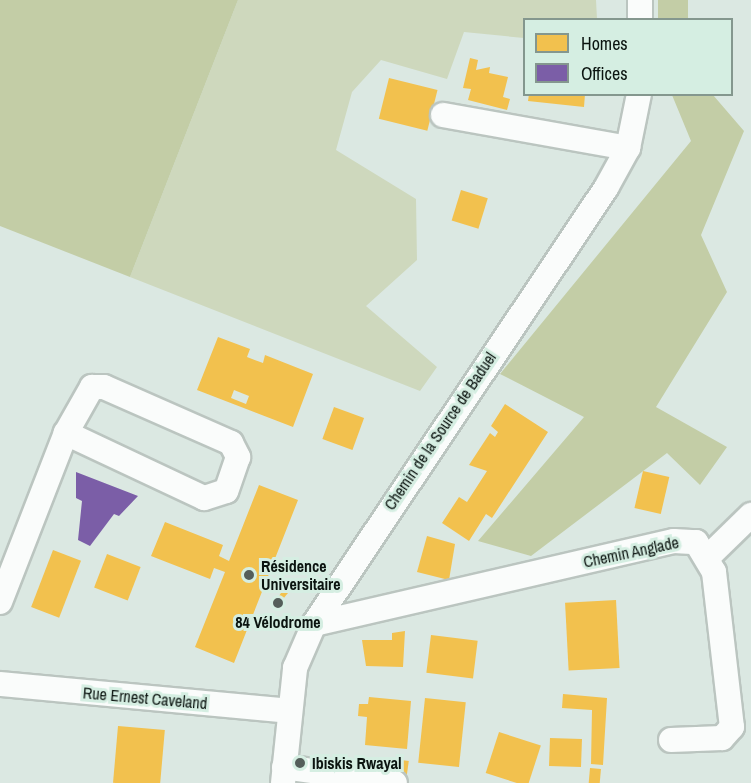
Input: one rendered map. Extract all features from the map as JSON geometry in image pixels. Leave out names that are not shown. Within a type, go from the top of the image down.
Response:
[{"type":"street","points":[[640,0],[640,18]]},
{"type":"street","name":"Chemin de la Source de Baduel","points":[[283,775],[295,669],[314,624],[628,148],[639,96]]},
{"type":"street","points":[[443,115],[628,148]]},
{"type":"street","points":[[0,602],[66,433],[83,397],[92,387],[104,387],[231,443],[238,457],[226,490],[204,498],[66,433]]},
{"type":"street","points":[[672,740],[722,738],[732,727],[709,555],[751,515]]},
{"type":"street","name":"Chemin Anglade","points":[[314,624],[674,541],[696,542],[709,555]]},
{"type":"street","name":"Rue Ernest Caveland","points":[[0,684],[290,711]]},
{"type":"street","points":[[283,775],[395,783]]},
{"type":"green space","points":[[0,0],[238,0],[130,277],[0,226]]},
{"type":"green space","points":[[238,0],[596,0],[597,18],[523,18],[523,38],[464,32],[447,79],[381,60],[352,92],[336,150],[416,199],[417,260],[366,306],[437,367],[420,391],[130,277]]},
{"type":"green space","points":[[658,0],[688,0],[688,18],[658,18]]},
{"type":"green space","points":[[672,96],[714,96],[744,131],[701,235],[727,292],[656,407],[727,447],[700,485],[667,453],[531,556],[478,541],[584,417],[500,374],[691,141]]},
{"type":"building: Homes","points":[[470,58],[478,60],[476,70],[490,67],[489,73],[508,77],[503,97],[510,99],[507,110],[468,100],[471,89],[463,88]]},
{"type":"building: Homes","points":[[389,78],[438,90],[427,131],[379,119]]},
{"type":"building: Homes","points":[[529,96],[585,96],[584,107],[528,101]]},
{"type":"building: Homes","points":[[461,190],[488,198],[478,229],[452,221]]},
{"type":"building: Homes","points":[[218,337],[250,349],[247,357],[263,363],[265,355],[313,374],[293,427],[197,390]],"holes":[[[234,390],[249,396],[246,404],[231,398]]]},
{"type":"building: Homes","points":[[505,404],[548,432],[492,518],[486,514],[469,541],[442,523],[459,497],[467,502],[487,471],[469,465],[490,433],[495,437],[498,432],[491,426]]},
{"type":"building: Homes","points":[[334,407],[364,418],[352,450],[322,439]]},
{"type":"building: Homes","points":[[643,471],[669,477],[661,514],[634,508]]},
{"type":"building: Homes","name":"Résidence Universitaire","points":[[259,485],[298,500],[234,663],[195,647],[225,572],[214,568],[210,579],[151,556],[165,522],[223,545],[219,556],[229,561]]},
{"type":"building: Homes","points":[[427,536],[455,544],[449,580],[417,572]]},
{"type":"building: Homes","points":[[53,550],[81,561],[59,618],[31,607]]},
{"type":"building: Homes","points":[[107,554],[141,567],[128,601],[94,588]]},
{"type":"building: Homes","points":[[283,590],[288,593],[283,599],[279,596]]},
{"type":"building: Homes","name":"84 Vélodrome","points":[[277,597],[283,601],[278,608],[272,604]]},
{"type":"building: Homes","points":[[616,600],[620,668],[569,671],[565,603]]},
{"type":"building: Homes","points":[[405,631],[403,667],[366,666],[362,640],[392,640],[392,633]]},
{"type":"building: Homes","points":[[431,635],[478,641],[473,678],[426,673]]},
{"type":"building: Homes","points":[[563,694],[607,698],[603,765],[591,764],[592,710],[562,708]]},
{"type":"building: Homes","points":[[369,697],[411,701],[407,749],[365,745],[367,717],[358,716],[359,704],[368,704]]},
{"type":"building: Homes","points":[[425,698],[466,702],[459,767],[418,763]]},
{"type":"building: Homes","points":[[118,726],[165,730],[160,783],[113,783]]},
{"type":"building: Homes","points":[[499,732],[541,746],[529,783],[517,783],[486,773]]},
{"type":"building: Homes","points":[[550,738],[582,739],[581,767],[549,766]]},
{"type":"building: Homes","points":[[387,758],[409,761],[406,779],[384,776]]},
{"type":"building: Homes","points":[[590,768],[601,769],[600,783],[589,783]]},
{"type":"building: Offices","points":[[76,472],[138,496],[119,516],[114,514],[90,546],[78,540],[82,501],[76,498]]},
{"type":"place","name":"Résidence Universitaire","points":[[249,575]]},
{"type":"place","name":"84 Vélodrome","points":[[278,603]]},
{"type":"place","name":"Ibiskis Rwayal","points":[[300,763]]}]
